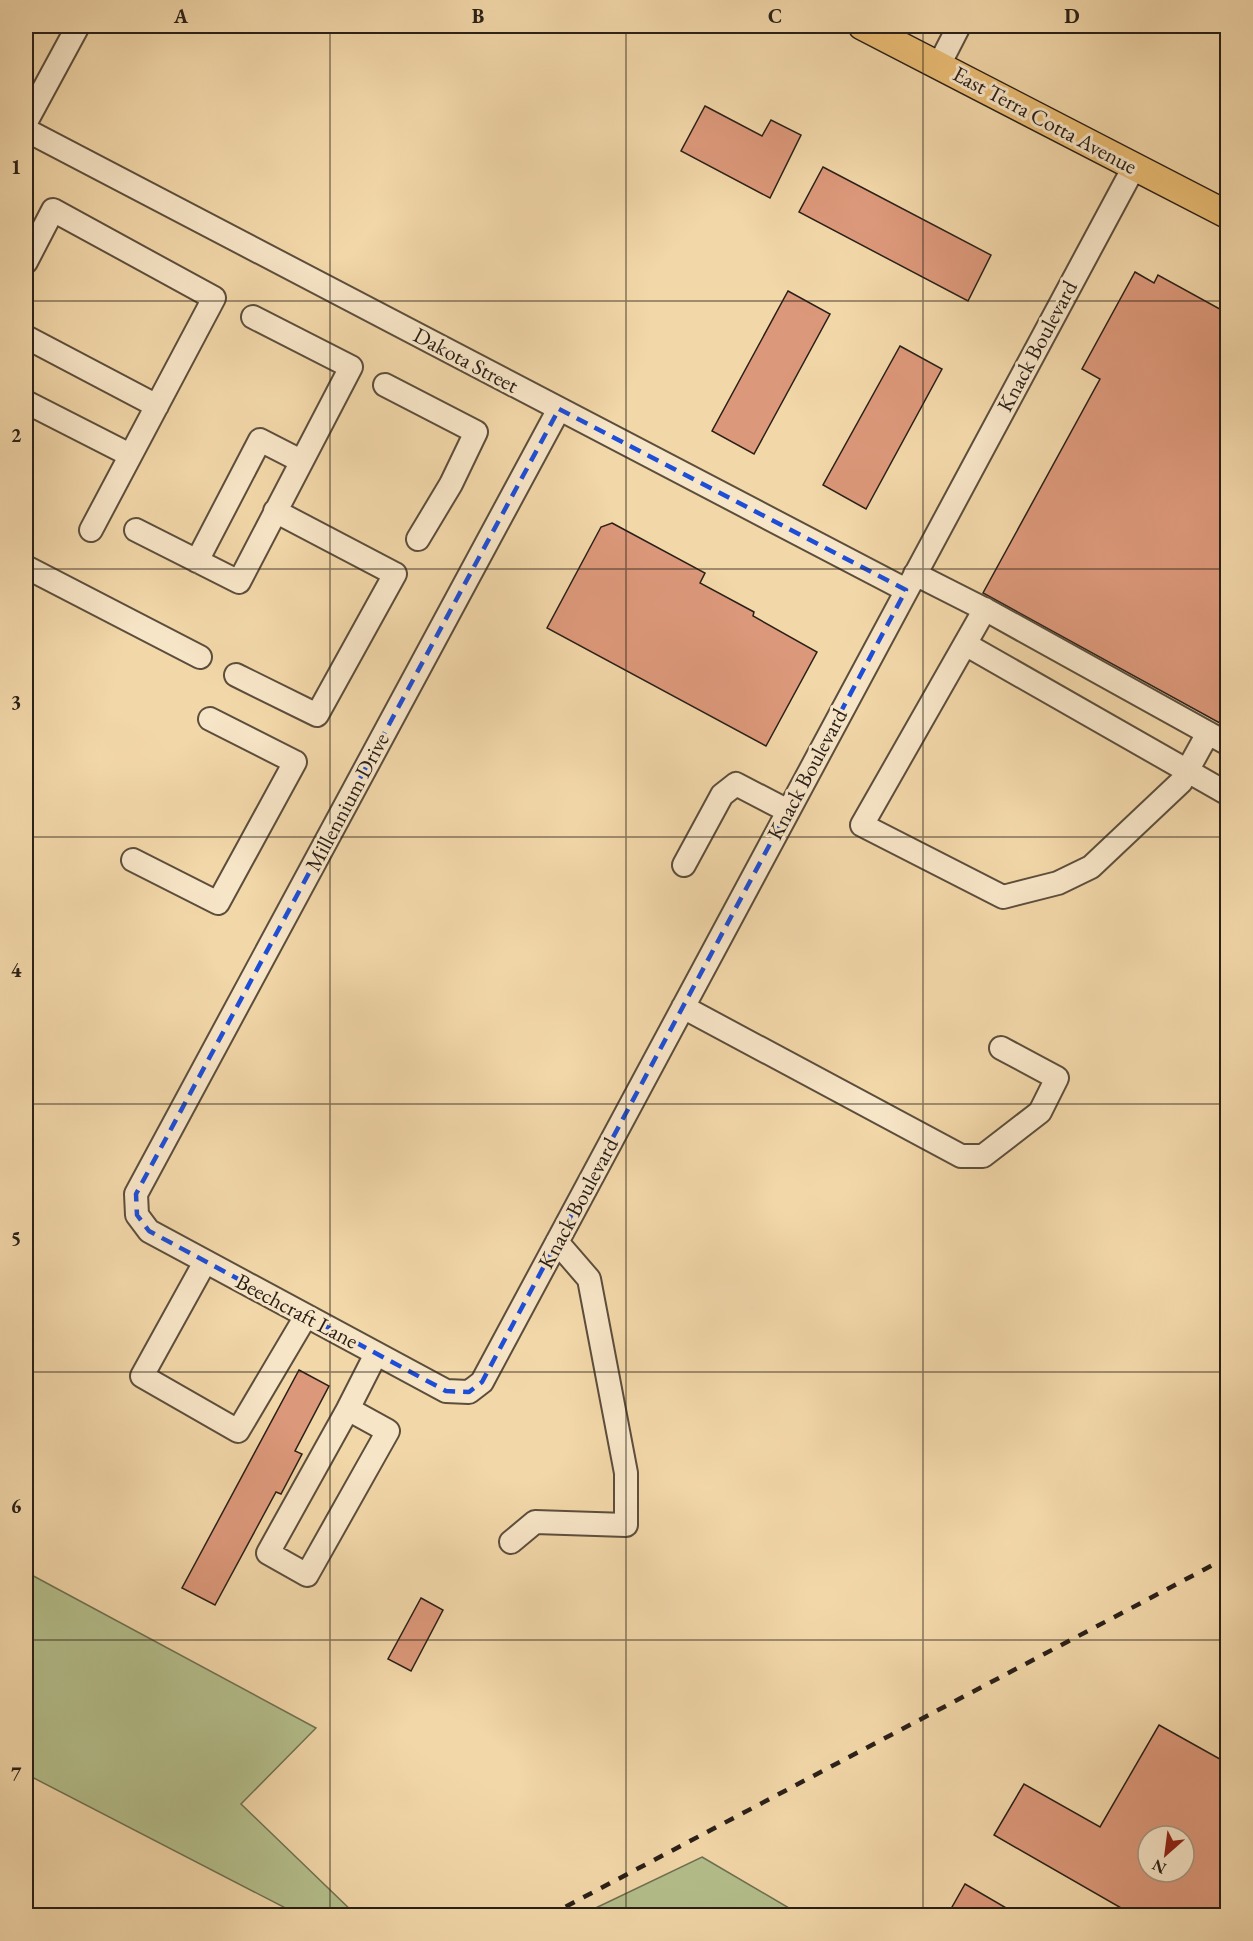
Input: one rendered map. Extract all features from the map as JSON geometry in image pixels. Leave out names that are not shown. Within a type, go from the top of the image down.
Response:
[{"type":"main road","name":"East Terra Cotta Avenue","points":[[862,26],[1227,215]]},
{"type":"street","points":[[26,122],[78,26]]},
{"type":"street","points":[[939,65],[959,26]]},
{"type":"street","name":"Dakota Street","points":[[26,130],[559,409],[910,582],[985,609],[1227,744]]},
{"type":"street","name":"Knack Boulevard","points":[[482,1382],[1134,167]]},
{"type":"street","points":[[26,262],[53,210],[214,298],[91,530]]},
{"type":"street","points":[[136,530],[239,582],[351,367],[253,317]]},
{"type":"street","points":[[26,338],[157,406]]},
{"type":"street","points":[[385,385],[476,432],[451,484],[418,539]]},
{"type":"street","points":[[26,402],[130,456]]},
{"type":"street","name":"Millennium Drive","points":[[136,1194],[559,409]]},
{"type":"street","points":[[196,561],[260,440],[301,461]]},
{"type":"street","points":[[236,675],[317,715],[395,574],[275,511]]},
{"type":"street","points":[[26,567],[200,657]]},
{"type":"street","points":[[985,609],[862,825],[1003,897],[1058,884],[1090,867],[1181,782],[1208,733]]},
{"type":"street","points":[[965,644],[1227,794]]},
{"type":"street","points":[[133,860],[218,903],[253,842],[295,762],[210,718]]},
{"type":"street","points":[[684,865],[723,795],[736,784],[788,811]]},
{"type":"street","points":[[683,1007],[962,1156],[983,1156],[1040,1112],[1058,1078],[1001,1048]]},
{"type":"street","name":"Beechcraft Lane","points":[[136,1194],[137,1215],[149,1231],[205,1262],[446,1391],[469,1392],[482,1382]]},
{"type":"street","points":[[511,1542],[535,1522],[626,1525],[626,1473],[589,1279],[557,1242]]},
{"type":"street","points":[[205,1262],[142,1376],[238,1431],[306,1316]]},
{"type":"street","points":[[348,1409],[388,1431],[307,1575],[268,1553],[376,1354]]},
{"type":"highlighted area","points":[[559,409],[906,590],[482,1382],[469,1392],[446,1391],[149,1231],[137,1215],[136,1194]]},
{"type":"green space","points":[[26,1572],[316,1728],[241,1804],[356,1915],[299,1915],[26,1774]]},
{"type":"green space","points":[[702,1857],[801,1915],[581,1915]]},
{"type":"building","points":[[705,106],[762,136],[771,120],[801,135],[770,198],[681,151]]},
{"type":"building","points":[[823,167],[991,255],[968,301],[799,212]]},
{"type":"building","points":[[1135,272],[1154,283],[1158,275],[1227,313],[1227,727],[983,593],[1100,379],[1082,369]]},
{"type":"building","points":[[788,291],[830,314],[754,454],[712,431]]},
{"type":"building","points":[[900,346],[942,369],[866,509],[823,485]]},
{"type":"building","points":[[612,523],[705,573],[700,583],[754,612],[753,616],[817,652],[766,746],[547,628],[601,527]]},
{"type":"building","points":[[299,1370],[329,1386],[295,1451],[302,1454],[281,1494],[276,1492],[215,1605],[182,1588]]},
{"type":"building","points":[[421,1598],[443,1610],[411,1671],[388,1659]]},
{"type":"building","points":[[1159,1725],[1227,1763],[1227,1916],[1135,1916],[994,1835],[1024,1784],[1100,1827]]},
{"type":"building","points":[[965,1884],[1020,1916],[947,1916]]},
{"type":"railway","points":[[548,1916],[1228,1557]]}]
